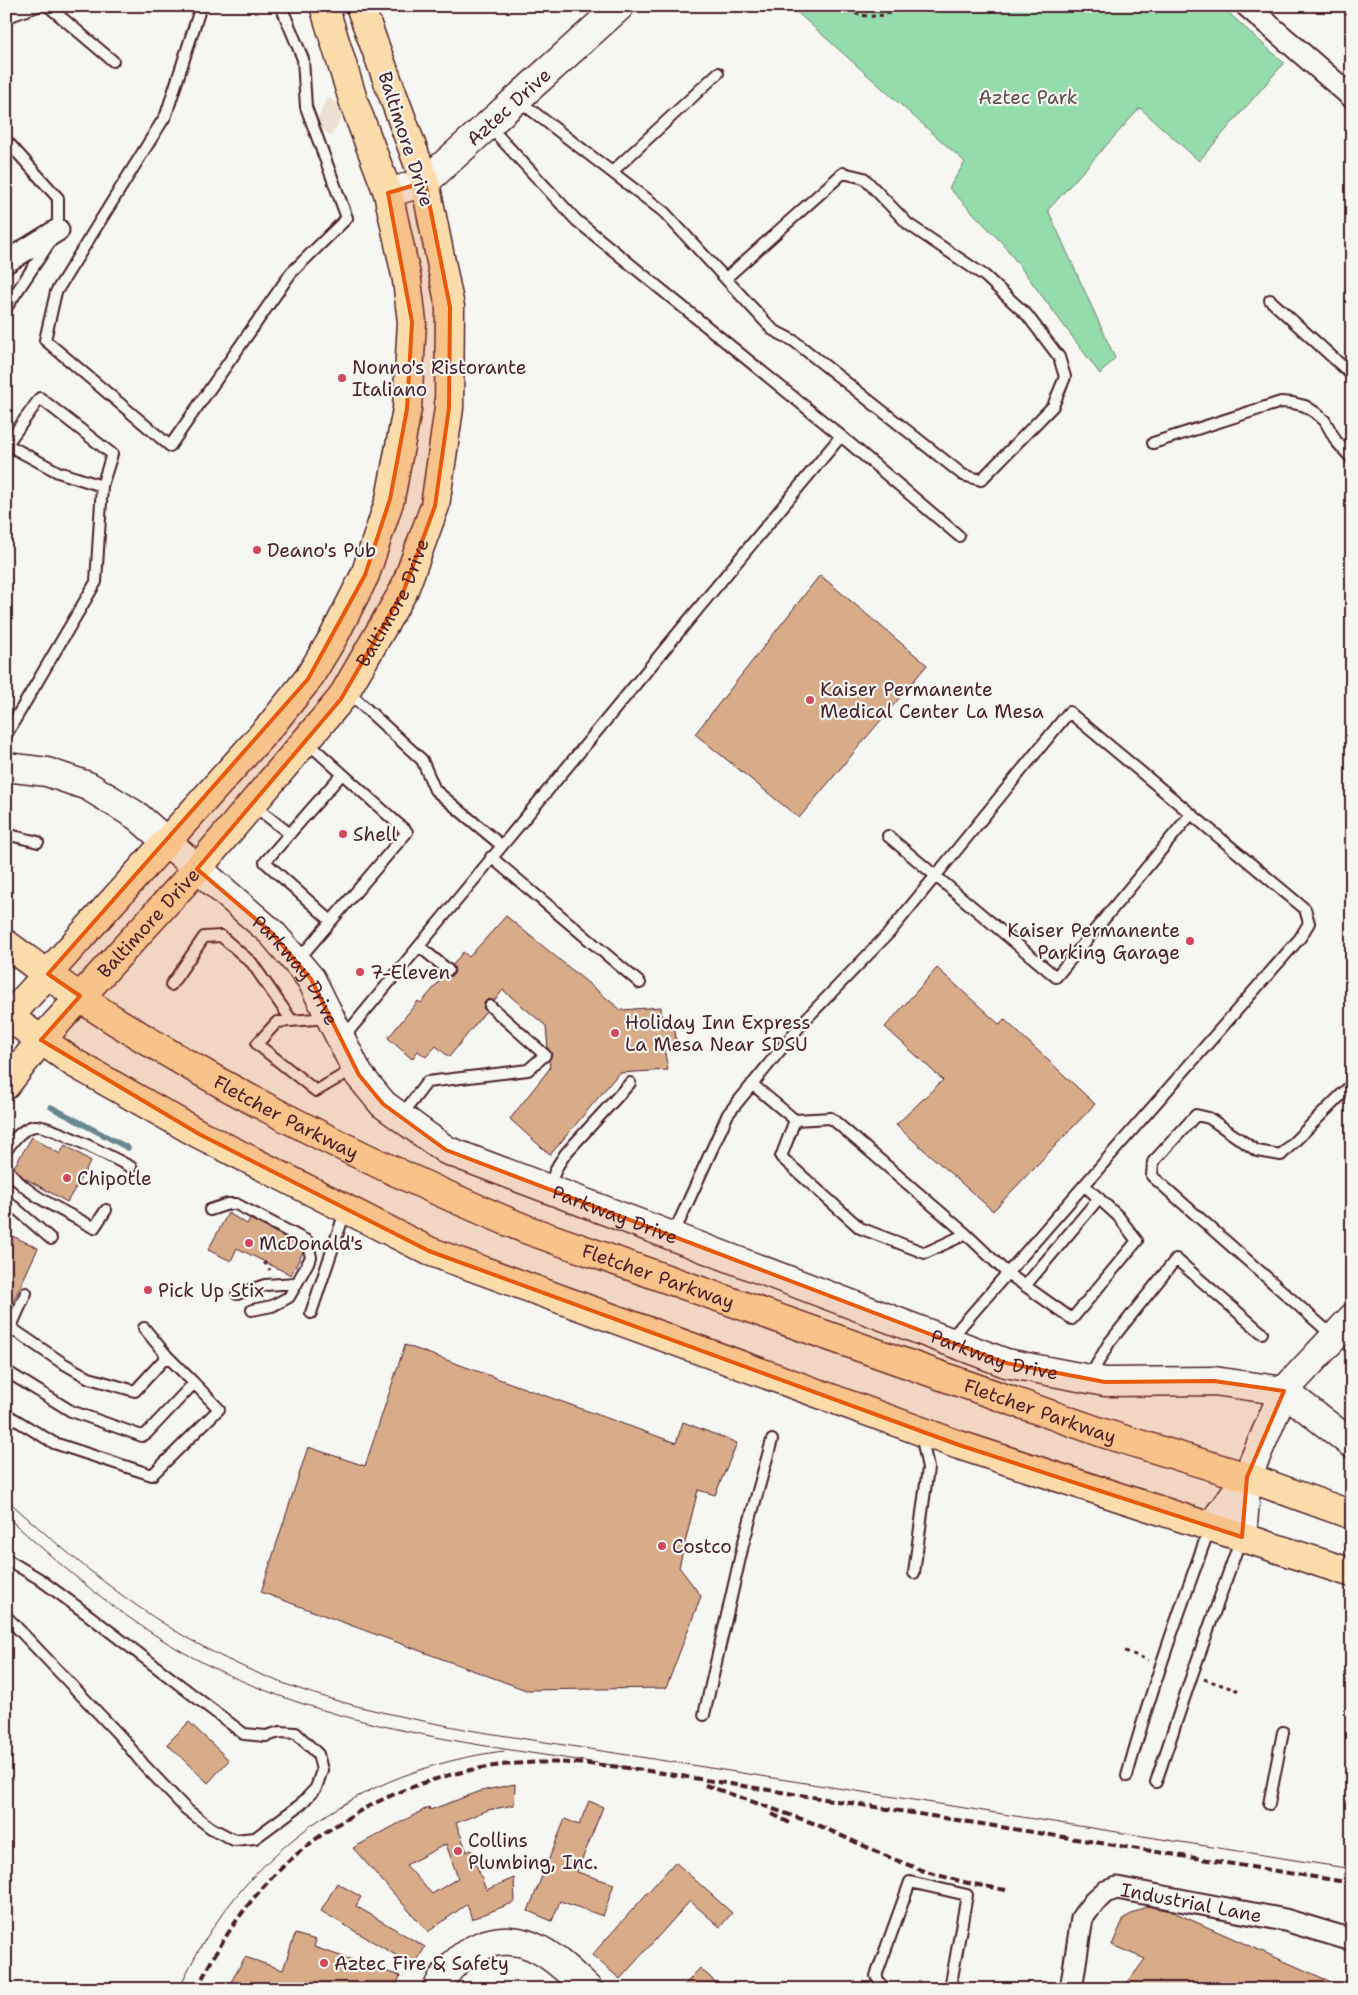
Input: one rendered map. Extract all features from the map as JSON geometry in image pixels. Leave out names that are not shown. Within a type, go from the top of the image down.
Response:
[{"type":"main road","name":"Baltimore Drive","points":[[7,1017],[48,974],[272,724],[308,679],[334,636],[365,575],[390,499],[408,399],[412,322],[407,280],[388,192],[355,106],[324,6]]},
{"type":"main road","name":"Baltimore Drive","points":[[6,1085],[41,1040],[197,869],[306,742],[346,690],[404,590],[435,506],[449,408],[450,307],[425,182],[360,6]]},
{"type":"main road","name":"Fletcher Parkway","points":[[6,944],[120,1024],[231,1089],[349,1149],[468,1205],[528,1230],[1106,1434],[1247,1477],[1352,1515]]},
{"type":"main road","points":[[7,1017],[74,1063],[199,1134],[429,1251],[959,1445],[1352,1573]]},
{"type":"street","name":"Aztec Drive","points":[[388,192],[425,182],[620,6]]},
{"type":"street","points":[[1247,6],[1352,97]]},
{"type":"street","points":[[6,262],[58,230]]},
{"type":"street","name":"Parkway Drive","points":[[6,767],[47,772],[88,786],[137,816],[272,933],[310,979],[356,1068],[383,1104],[446,1150],[1006,1363],[1105,1382],[1214,1380],[1284,1391],[1352,1444]]},
{"type":"street","points":[[1211,1526],[1247,1477],[1284,1391],[1343,1327]]},
{"type":"street","points":[[1242,1537],[1247,1477]]},
{"type":"street","name":"Industrial Lane","points":[[1071,1989],[1082,1918],[1094,1902],[1105,1892],[1117,1888],[1285,1920],[1352,1940]]},
{"type":"street","points":[[437,1989],[443,1975],[471,1949],[488,1943],[506,1940],[522,1942],[538,1949],[556,1961],[588,1989]]},
{"type":"lane","points":[[6,13],[13,15],[38,6]]},
{"type":"lane","points":[[48,6],[113,61]]},
{"type":"lane","points":[[201,6],[166,114],[56,292],[45,340],[170,446],[291,273],[347,218],[306,108],[303,59],[281,6]]},
{"type":"lane","points":[[612,172],[718,73]]},
{"type":"lane","points":[[516,99],[664,212],[773,330],[794,341],[963,475],[981,480],[1053,406],[1065,377],[1059,357],[1027,315],[985,276],[908,224],[864,178],[843,173],[726,278]]},
{"type":"lane","points":[[489,125],[576,220],[841,436],[960,536]]},
{"type":"lane","points":[[6,140],[58,198],[58,230],[6,308]]},
{"type":"lane","points":[[1270,300],[1352,375]]},
{"type":"lane","points":[[6,735],[96,582],[102,486],[112,454],[40,398],[7,444],[58,472],[102,486]]},
{"type":"lane","points":[[1153,443],[1281,402],[1305,406],[1325,421],[1336,441],[1352,459]]},
{"type":"lane","points":[[356,1068],[316,1091],[257,1044],[277,1022],[292,1021],[335,1029],[419,946],[841,436]]},
{"type":"lane","points":[[346,690],[422,760],[435,790],[501,845]]},
{"type":"lane","points":[[673,1236],[728,1114],[804,1021],[889,933],[1069,712],[1305,909],[1309,924],[1300,938],[948,1341]]},
{"type":"lane","points":[[296,962],[407,832],[306,742]]},
{"type":"lane","points":[[331,921],[265,862],[342,774]]},
{"type":"lane","points":[[252,804],[290,834]]},
{"type":"lane","points":[[888,836],[1056,977],[1191,814]]},
{"type":"lane","points":[[6,834],[38,842]]},
{"type":"lane","points":[[491,857],[640,983]]},
{"type":"lane","points":[[171,985],[204,937],[222,936],[252,963],[292,1021]]},
{"type":"lane","points":[[419,946],[448,970]]},
{"type":"lane","points":[[401,1117],[427,1082],[528,1070],[545,1055],[490,1006]]},
{"type":"lane","points":[[548,1188],[558,1165],[566,1153],[630,1083]]},
{"type":"lane","points":[[752,1084],[796,1120],[830,1118],[966,1234],[1008,1273],[1072,1319],[1136,1241],[1118,1216],[1084,1185]]},
{"type":"lane","points":[[1343,1327],[1152,1176],[1153,1162],[1196,1115],[1210,1118],[1257,1152],[1281,1155],[1352,1084]]},
{"type":"lane","points":[[796,1120],[781,1157],[860,1228],[925,1253],[966,1234]]},
{"type":"lane","points":[[6,1151],[13,1140],[24,1131],[36,1126],[51,1129],[131,1167]]},
{"type":"lane","points":[[6,1167],[12,1176],[34,1194],[94,1228],[106,1210]]},
{"type":"lane","points":[[1025,1286],[1099,1198]]},
{"type":"lane","points":[[6,1200],[51,1239]]},
{"type":"lane","points":[[210,1210],[228,1204],[236,1204],[307,1241],[311,1257],[289,1297],[272,1306],[252,1310]]},
{"type":"lane","points":[[311,1313],[346,1208]]},
{"type":"lane","points":[[1089,1379],[1109,1343],[1176,1259],[1262,1333]]},
{"type":"lane","points":[[237,1294],[265,1285],[297,1283]]},
{"type":"lane","points":[[6,1338],[26,1293]]},
{"type":"lane","points":[[11,1328],[61,1362],[89,1378],[135,1390],[167,1356]]},
{"type":"lane","points":[[6,1414],[54,1443],[152,1475],[219,1409],[167,1356],[144,1328]]},
{"type":"lane","points":[[6,1371],[71,1411],[142,1436],[194,1383]]},
{"type":"lane","points":[[914,1573],[928,1468],[920,1430]]},
{"type":"lane","points":[[704,1715],[743,1545],[772,1440]]},
{"type":"lane","points":[[1127,1776],[1161,1665],[1211,1526]]},
{"type":"lane","points":[[1156,1782],[1242,1537]]},
{"type":"lane","points":[[6,1558],[38,1578],[88,1614],[244,1734],[266,1736],[280,1732],[296,1733],[318,1754],[322,1770],[316,1788],[300,1805],[255,1838],[234,1840],[211,1828],[186,1809],[121,1737],[6,1616]]},
{"type":"lane","points":[[1269,1804],[1283,1732]]},
{"type":"lane","points":[[883,1989],[876,1976],[910,1882],[967,1895],[950,1989]]},
{"type":"path","points":[[841,6],[851,13],[869,17],[887,15],[908,6]]},
{"type":"path","points":[[1161,6],[1170,9],[1192,6]]},
{"type":"path","points":[[1125,1651],[1149,1661]]},
{"type":"path","points":[[1203,1679],[1239,1691]]},
{"type":"highlighted area","points":[[425,182],[450,307],[449,408],[435,506],[404,590],[341,699],[197,869],[272,933],[311,979],[359,1075],[383,1104],[446,1150],[1006,1363],[1105,1382],[1214,1381],[1284,1391],[1247,1477],[1242,1537],[959,1445],[429,1251],[199,1134],[41,1040],[80,996],[48,974],[308,679],[365,575],[390,499],[407,409],[412,322],[388,193]]},
{"type":"shaded area","points":[[327,97],[346,110],[331,136],[316,124]]},
{"type":"green space","name":"Aztec Park","points":[[790,6],[1221,6],[1284,63],[1199,161],[1140,108],[1048,210],[1115,358],[1100,374],[1004,245],[949,188],[965,162]]},
{"type":"building","name":"Kaiser Permanente Medical Center La Mesa","points":[[820,575],[927,665],[799,818],[695,734]]},
{"type":"building","name":"Holiday Inn Express La Mesa Near SDSU","points":[[506,916],[621,1010],[661,1007],[662,1028],[675,1028],[676,1044],[664,1047],[668,1070],[619,1073],[550,1155],[510,1119],[550,1068],[549,1060],[552,1054],[548,1049],[546,1026],[503,990],[494,1001],[488,999],[485,1002],[483,1008],[486,1011],[449,1057],[436,1046],[426,1057],[418,1051],[412,1059],[388,1038],[418,1001],[421,1003],[444,976],[453,975],[455,971],[453,965],[463,952],[469,957]]},
{"type":"building","points":[[937,968],[1000,1025],[1004,1019],[1095,1104],[993,1211],[896,1125],[943,1080],[885,1027]]},
{"type":"building","points":[[32,1137],[60,1154],[65,1145],[91,1161],[67,1202],[23,1177],[14,1167]]},
{"type":"building","points":[[228,1213],[247,1224],[250,1219],[301,1246],[303,1252],[291,1275],[237,1248],[231,1261],[208,1250]]},
{"type":"building","points":[[6,1233],[38,1248],[6,1317]]},
{"type":"building","points":[[405,1345],[676,1443],[683,1422],[737,1443],[715,1495],[698,1490],[679,1567],[701,1596],[666,1688],[526,1690],[261,1592],[308,1447],[365,1466]]},
{"type":"building","points":[[189,1722],[229,1760],[208,1783],[167,1744]]},
{"type":"building","points":[[515,1784],[514,1805],[488,1810],[456,1823],[467,1852],[471,1850],[486,1890],[514,1878],[515,1902],[472,1919],[467,1904],[428,1932],[353,1848],[429,1807],[430,1810],[481,1791]],"holes":[[[446,1844],[458,1878],[432,1894],[406,1865]]]},
{"type":"building","points":[[589,1801],[603,1807],[577,1872],[614,1884],[603,1916],[560,1901],[552,1921],[528,1911],[565,1819],[579,1825]]},
{"type":"building","points":[[675,1862],[732,1913],[720,1927],[690,1901],[620,1979],[592,1955]]},
{"type":"building","points":[[337,1883],[361,1897],[356,1906],[425,1947],[414,1966],[321,1911]]},
{"type":"building","points":[[1147,1906],[1171,1911],[1347,1989],[1123,1989],[1145,1959],[1112,1945],[1124,1918]]},
{"type":"building","name":"Aztec Fire & Safety","points":[[295,1934],[316,1940],[314,1947],[400,1976],[395,1989],[227,1989],[245,1957],[283,1970]]},
{"type":"building","points":[[700,1968],[723,1989],[681,1989]]},
{"type":"waterway","points":[[51,1107],[128,1148]]},
{"type":"tram line","points":[[6,1499],[104,1582],[172,1629],[247,1669],[334,1700],[404,1717],[475,1731],[1352,1869]]},
{"type":"tram line","points":[[6,1516],[69,1571],[113,1606],[159,1638],[237,1679],[292,1700],[349,1717],[407,1731],[466,1743],[643,1770]]},
{"type":"tram line","points":[[179,1989],[204,1941],[235,1898],[270,1860],[310,1826],[353,1799],[400,1777],[451,1761],[504,1751]]},
{"type":"railway","points":[[197,1989],[210,1963],[240,1915],[283,1867],[310,1843],[340,1822],[406,1790],[440,1778],[475,1769],[511,1764],[577,1763],[643,1770],[1352,1883]]},
{"type":"railway","points":[[705,1785],[813,1823],[926,1872],[968,1883],[1006,1890]]},
{"type":"railway","points":[[772,1814],[790,1823]]},
{"type":"place","name":"Nonno's Ristorante Italiano","points":[[342,378]]},
{"type":"place","name":"Deano's Pub","points":[[257,550]]},
{"type":"place","name":"Kaiser Permanente Medical Center La Mesa","points":[[810,700]]},
{"type":"place","name":"Shell","points":[[343,834]]},
{"type":"place","name":"Kaiser Permanente Parking Garage","points":[[1190,941]]},
{"type":"place","name":"7-Eleven","points":[[360,972]]},
{"type":"place","name":"Holiday Inn Express La Mesa Near SDSU","points":[[615,1033]]},
{"type":"place","name":"Chipotle","points":[[67,1178]]},
{"type":"place","name":"McDonald's","points":[[249,1243]]},
{"type":"place","name":"Pick Up Stix","points":[[148,1290]]},
{"type":"place","name":"Costco","points":[[662,1546]]},
{"type":"place","name":"Collins Plumbing, Inc.","points":[[458,1851]]},
{"type":"place","name":"Aztec Fire & Safety","points":[[324,1963]]}]
